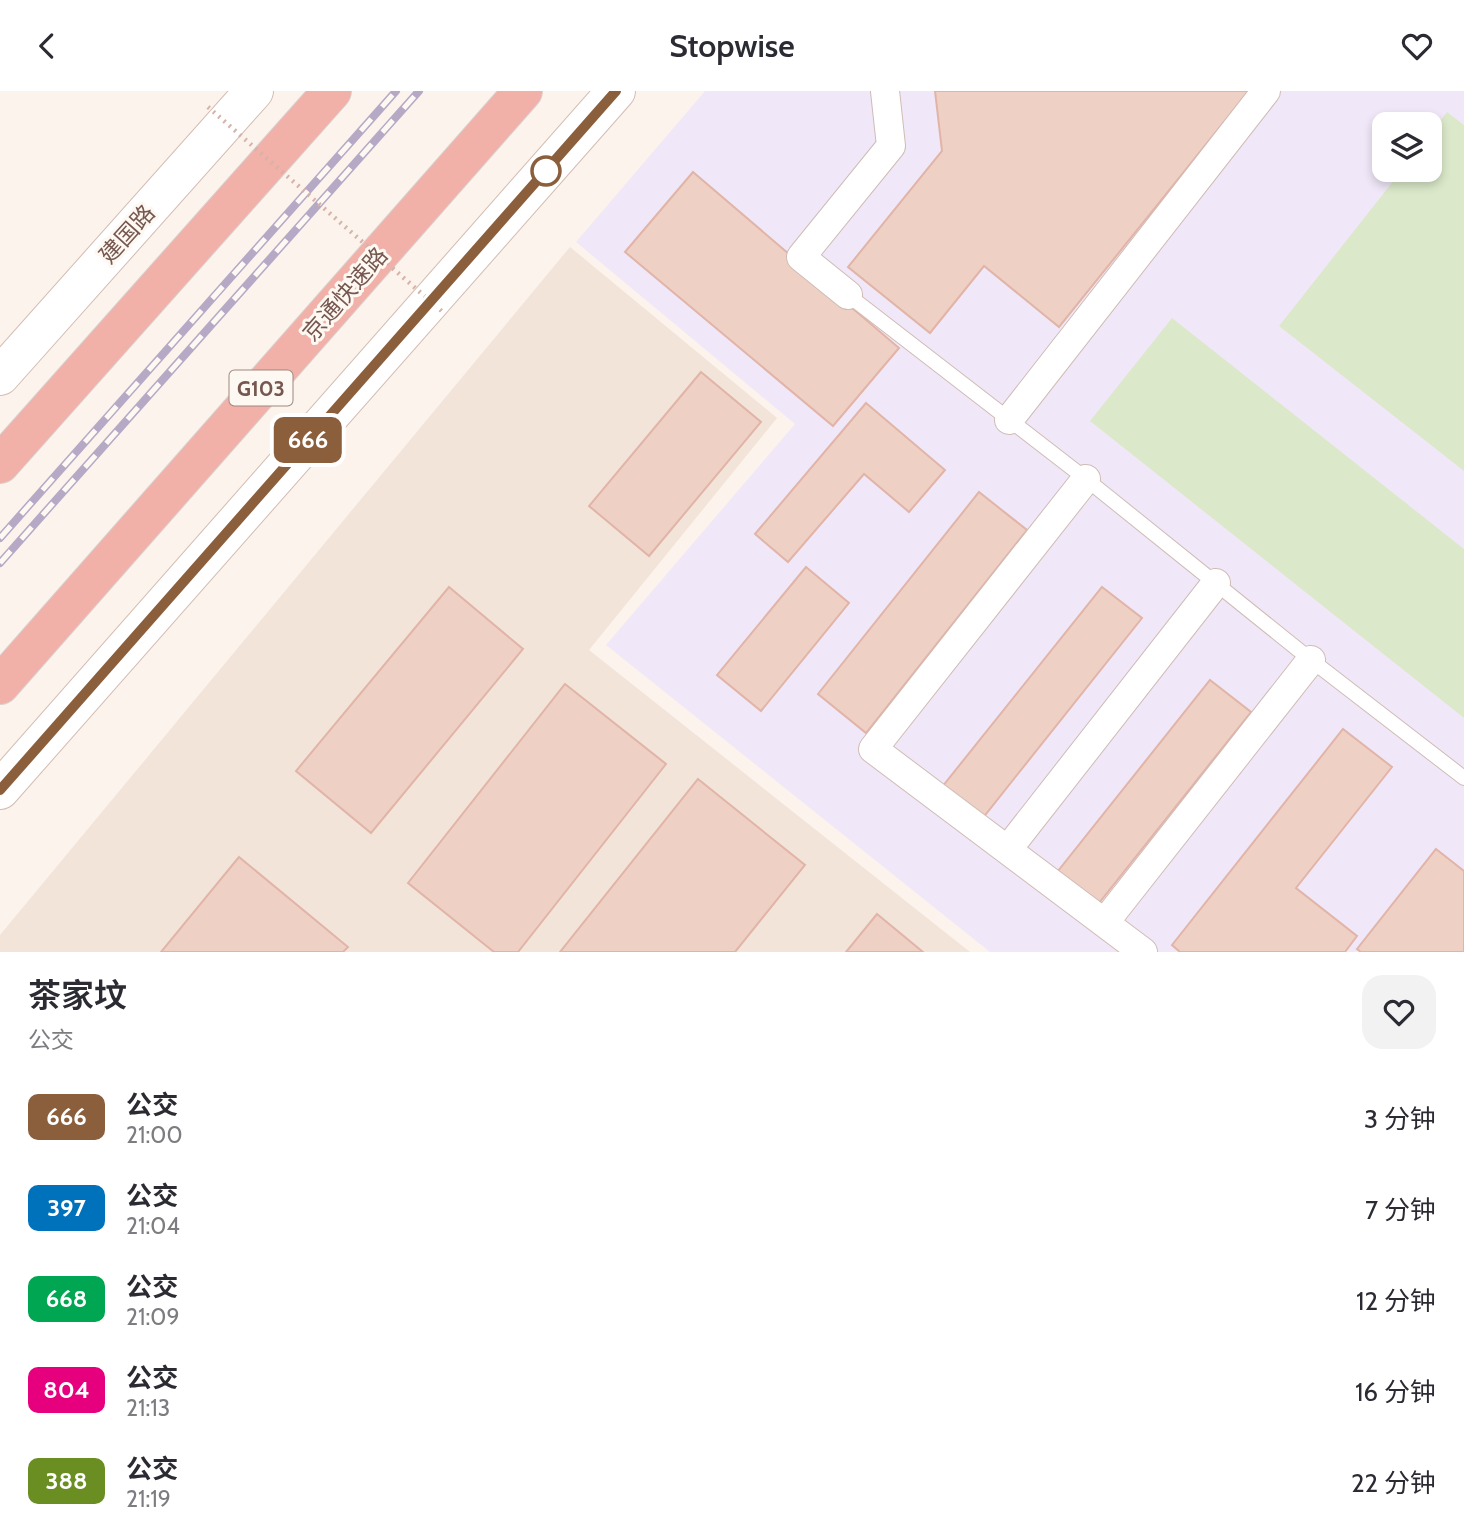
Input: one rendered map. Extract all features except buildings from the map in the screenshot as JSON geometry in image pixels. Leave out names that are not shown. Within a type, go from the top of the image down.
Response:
[{"type":"highway","points":[[0,464],[332,91]]},
{"type":"highway","name":"京通快速路","points":[[0,685],[523,91]]},
{"type":"main road","name":"建国路","points":[[0,376],[254,91]]},
{"type":"main road","points":[[0,790],[616,91]]},
{"type":"street","points":[[848,295],[801,257],[891,146],[885,91]]},
{"type":"street","points":[[1009,420],[1266,91]]},
{"type":"street","points":[[1086,479],[873,749],[1143,952]]},
{"type":"street","points":[[1008,849],[1216,583]]},
{"type":"street","points":[[1105,922],[1311,660]]},
{"type":"lane","points":[[848,295],[1464,778]]},
{"type":"path","points":[[208,107],[445,314]]},
{"type":"shaded area","points":[[705,91],[1464,91],[1464,952],[990,952],[606,645],[795,424],[576,242]]},
{"type":"shaded area","points":[[570,247],[777,418],[589,650],[970,952],[0,952],[0,935]]},
{"type":"green space","points":[[1447,112],[1464,125],[1464,471],[1279,326],[1393,182],[1442,182],[1442,118]]},
{"type":"green space","points":[[1172,318],[1464,549],[1464,718],[1090,421]]},
{"type":"railway","points":[[0,538],[396,91]]},
{"type":"railway","points":[[0,563],[419,91]]},
{"type":"bus line","name":"666","points":[[0,790],[616,91]]}]
